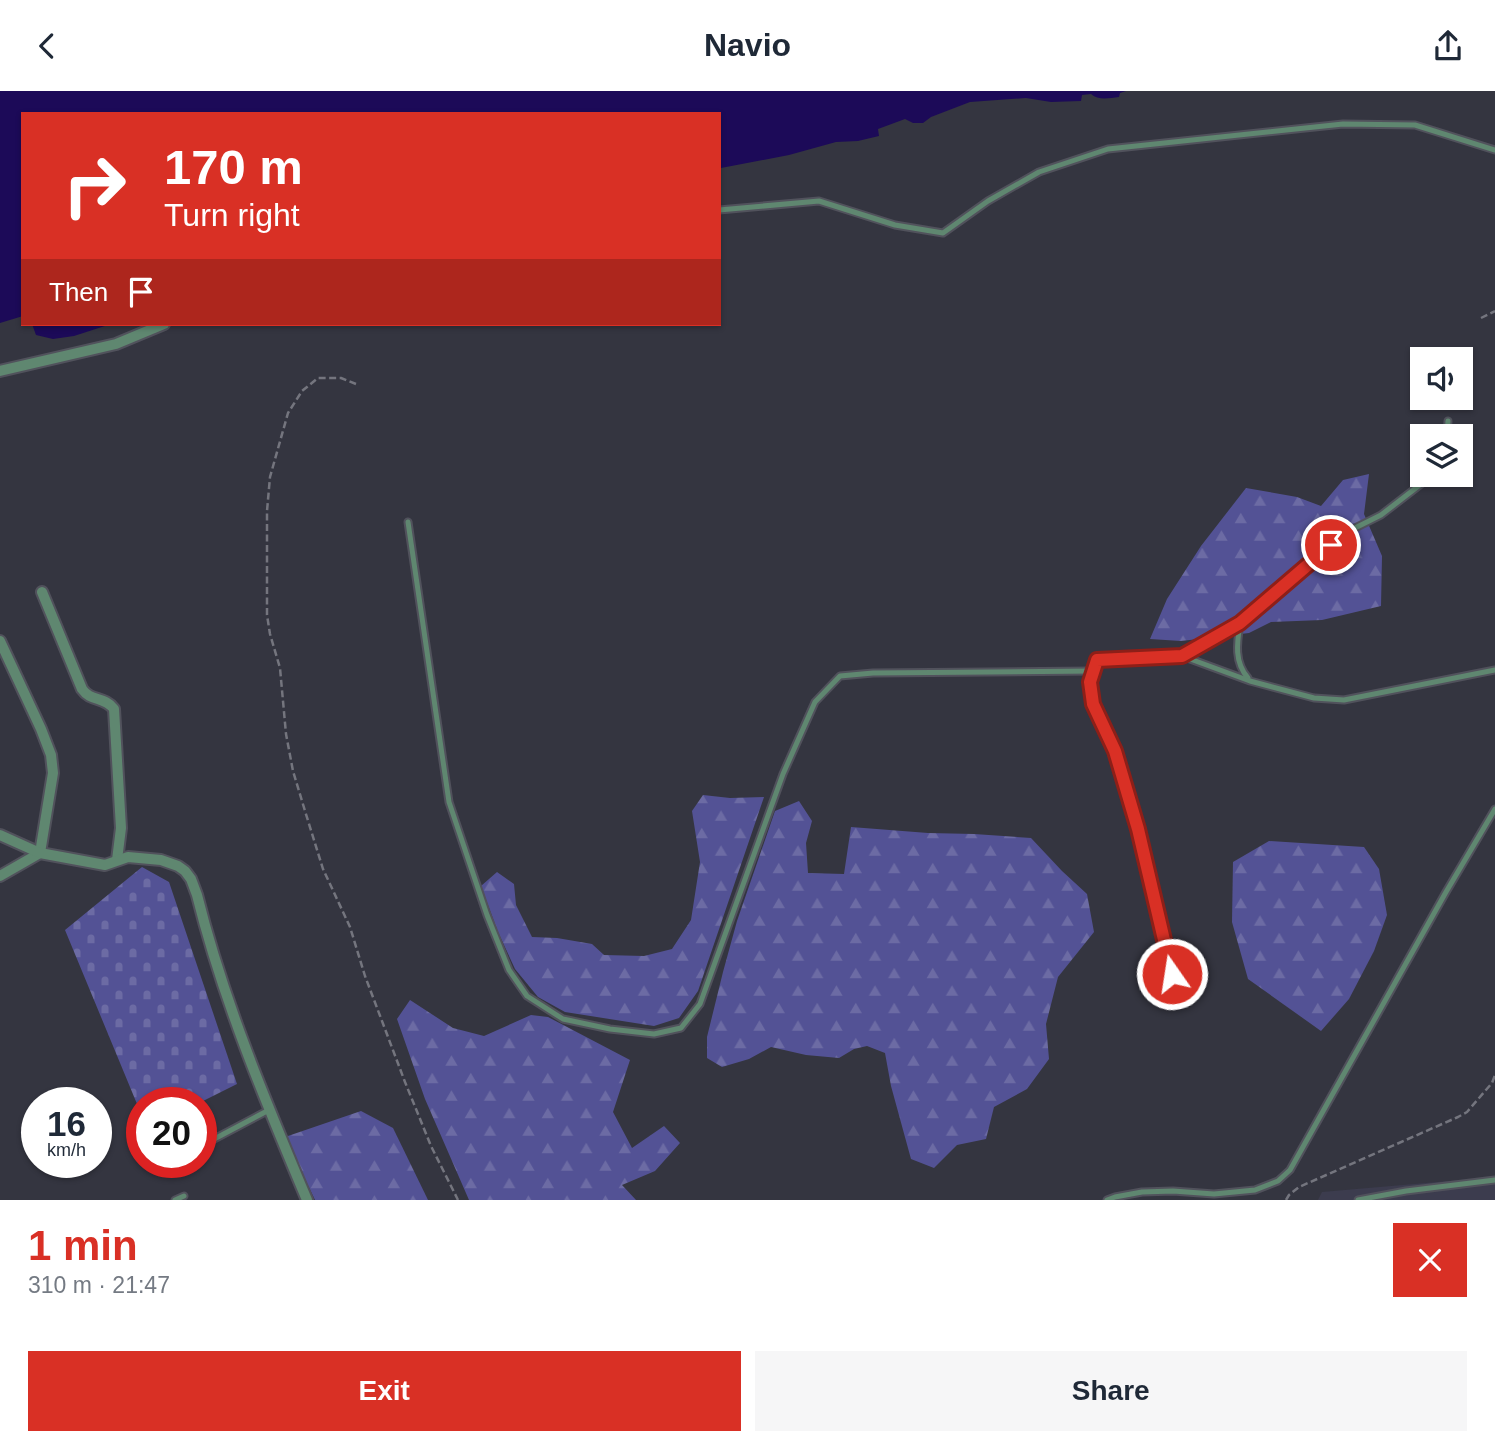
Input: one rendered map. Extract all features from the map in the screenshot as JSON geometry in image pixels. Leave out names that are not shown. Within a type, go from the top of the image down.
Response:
[{"type":"street","points":[[0,371],[116,344],[159,326]]},
{"type":"street","points":[[42,592],[82,689],[87,696],[108,702],[114,709],[121,828],[117,860]]},
{"type":"street","points":[[0,642],[51,755],[53,773],[40,853]]},
{"type":"street","points":[[0,835],[40,853],[105,865],[128,857],[148,857],[178,866],[191,879],[226,995],[269,1110],[307,1200]]},
{"type":"street","points":[[0,876],[40,853]]},
{"type":"lane","points":[[721,210],[820,201],[895,225],[943,233],[988,201],[1039,172],[1108,149],[1342,124],[1415,125],[1495,150]]},
{"type":"lane","points":[[1182,656],[1240,623],[1345,533],[1381,516],[1417,487]]},
{"type":"lane","points":[[408,522],[449,802],[509,971],[527,996],[563,1019],[610,1029],[654,1034],[681,1028],[700,1004],[783,773],[815,702],[840,676],[873,673],[1093,671]]},
{"type":"lane","points":[[1240,623],[1237,655],[1242,671],[1250,681]]},
{"type":"lane","points":[[1177,998],[1138,829],[1115,751],[1093,704],[1090,682],[1097,660],[1182,656],[1250,681],[1314,698],[1344,700],[1495,670]]},
{"type":"lane","points":[[1107,1200],[1142,1192],[1214,1194],[1255,1189],[1278,1181],[1290,1170],[1495,809]]},
{"type":"lane","points":[[217,1138],[269,1110]]},
{"type":"lane","points":[[1358,1200],[1495,1180]]},
{"type":"lane","points":[[175,1200],[184,1196]]},
{"type":"path","points":[[1481,317],[1495,311]]},
{"type":"path","points":[[356,384],[341,378],[318,378],[302,391],[288,414],[270,477],[267,511],[267,615],[279,668],[286,734],[304,811],[323,869],[350,927],[396,1058],[431,1146],[458,1200]]},
{"type":"path","points":[[1286,1200],[1299,1187],[1467,1112],[1492,1083],[1495,1075]]},
{"type":"shaded area","points":[[0,91],[1126,91],[1120,93],[1119,97],[1108,98],[1082,95],[1081,101],[1051,102],[1026,98],[970,102],[931,117],[923,123],[913,123],[905,119],[878,129],[879,136],[836,142],[789,155],[721,168],[721,112],[21,112],[21,317],[0,323]]},
{"type":"shaded area","points":[[33,326],[105,326],[74,336],[53,339],[36,335]]},
{"type":"shaded area","points":[[1495,1177],[1495,1200],[1318,1200],[1322,1192]]},
{"type":"green space","points":[[1369,474],[1364,514],[1382,556],[1381,606],[1322,620],[1271,622],[1249,633],[1181,641],[1150,639],[1167,599],[1201,546],[1246,488],[1297,497],[1321,506],[1343,480]]},
{"type":"green space","points":[[703,795],[730,798],[764,797],[698,991],[679,1018],[654,1026],[565,1012],[538,997],[515,969],[481,886],[497,872],[514,884],[516,905],[532,937],[592,944],[604,955],[644,956],[672,949],[691,920],[700,862],[692,811]]},
{"type":"green space","points":[[799,801],[812,821],[806,843],[808,873],[844,874],[851,827],[1031,838],[1087,894],[1094,932],[1058,977],[1046,1024],[1049,1059],[1027,1089],[994,1107],[986,1139],[957,1145],[934,1168],[911,1159],[885,1053],[867,1046],[854,1049],[839,1058],[806,1055],[771,1047],[749,1059],[722,1067],[707,1058],[707,1037],[737,921],[775,811]]},
{"type":"green space","points":[[1269,841],[1364,847],[1379,869],[1387,915],[1374,951],[1349,999],[1321,1031],[1248,979],[1232,922],[1233,862]]},
{"type":"green space","points":[[142,867],[169,882],[237,1084],[217,1094],[217,1087],[130,1087],[65,930]]},
{"type":"green space","points":[[410,1000],[453,1028],[484,1036],[531,1015],[548,1017],[630,1060],[613,1112],[632,1148],[664,1126],[680,1143],[655,1171],[622,1185],[636,1200],[469,1200],[425,1099],[397,1019]]},
{"type":"green space","points":[[361,1111],[393,1128],[428,1200],[315,1200],[285,1137]]},
{"type":"route","points":[[1172,974],[1138,829],[1115,751],[1093,704],[1090,682],[1097,660],[1182,656],[1240,623],[1331,545]]}]
